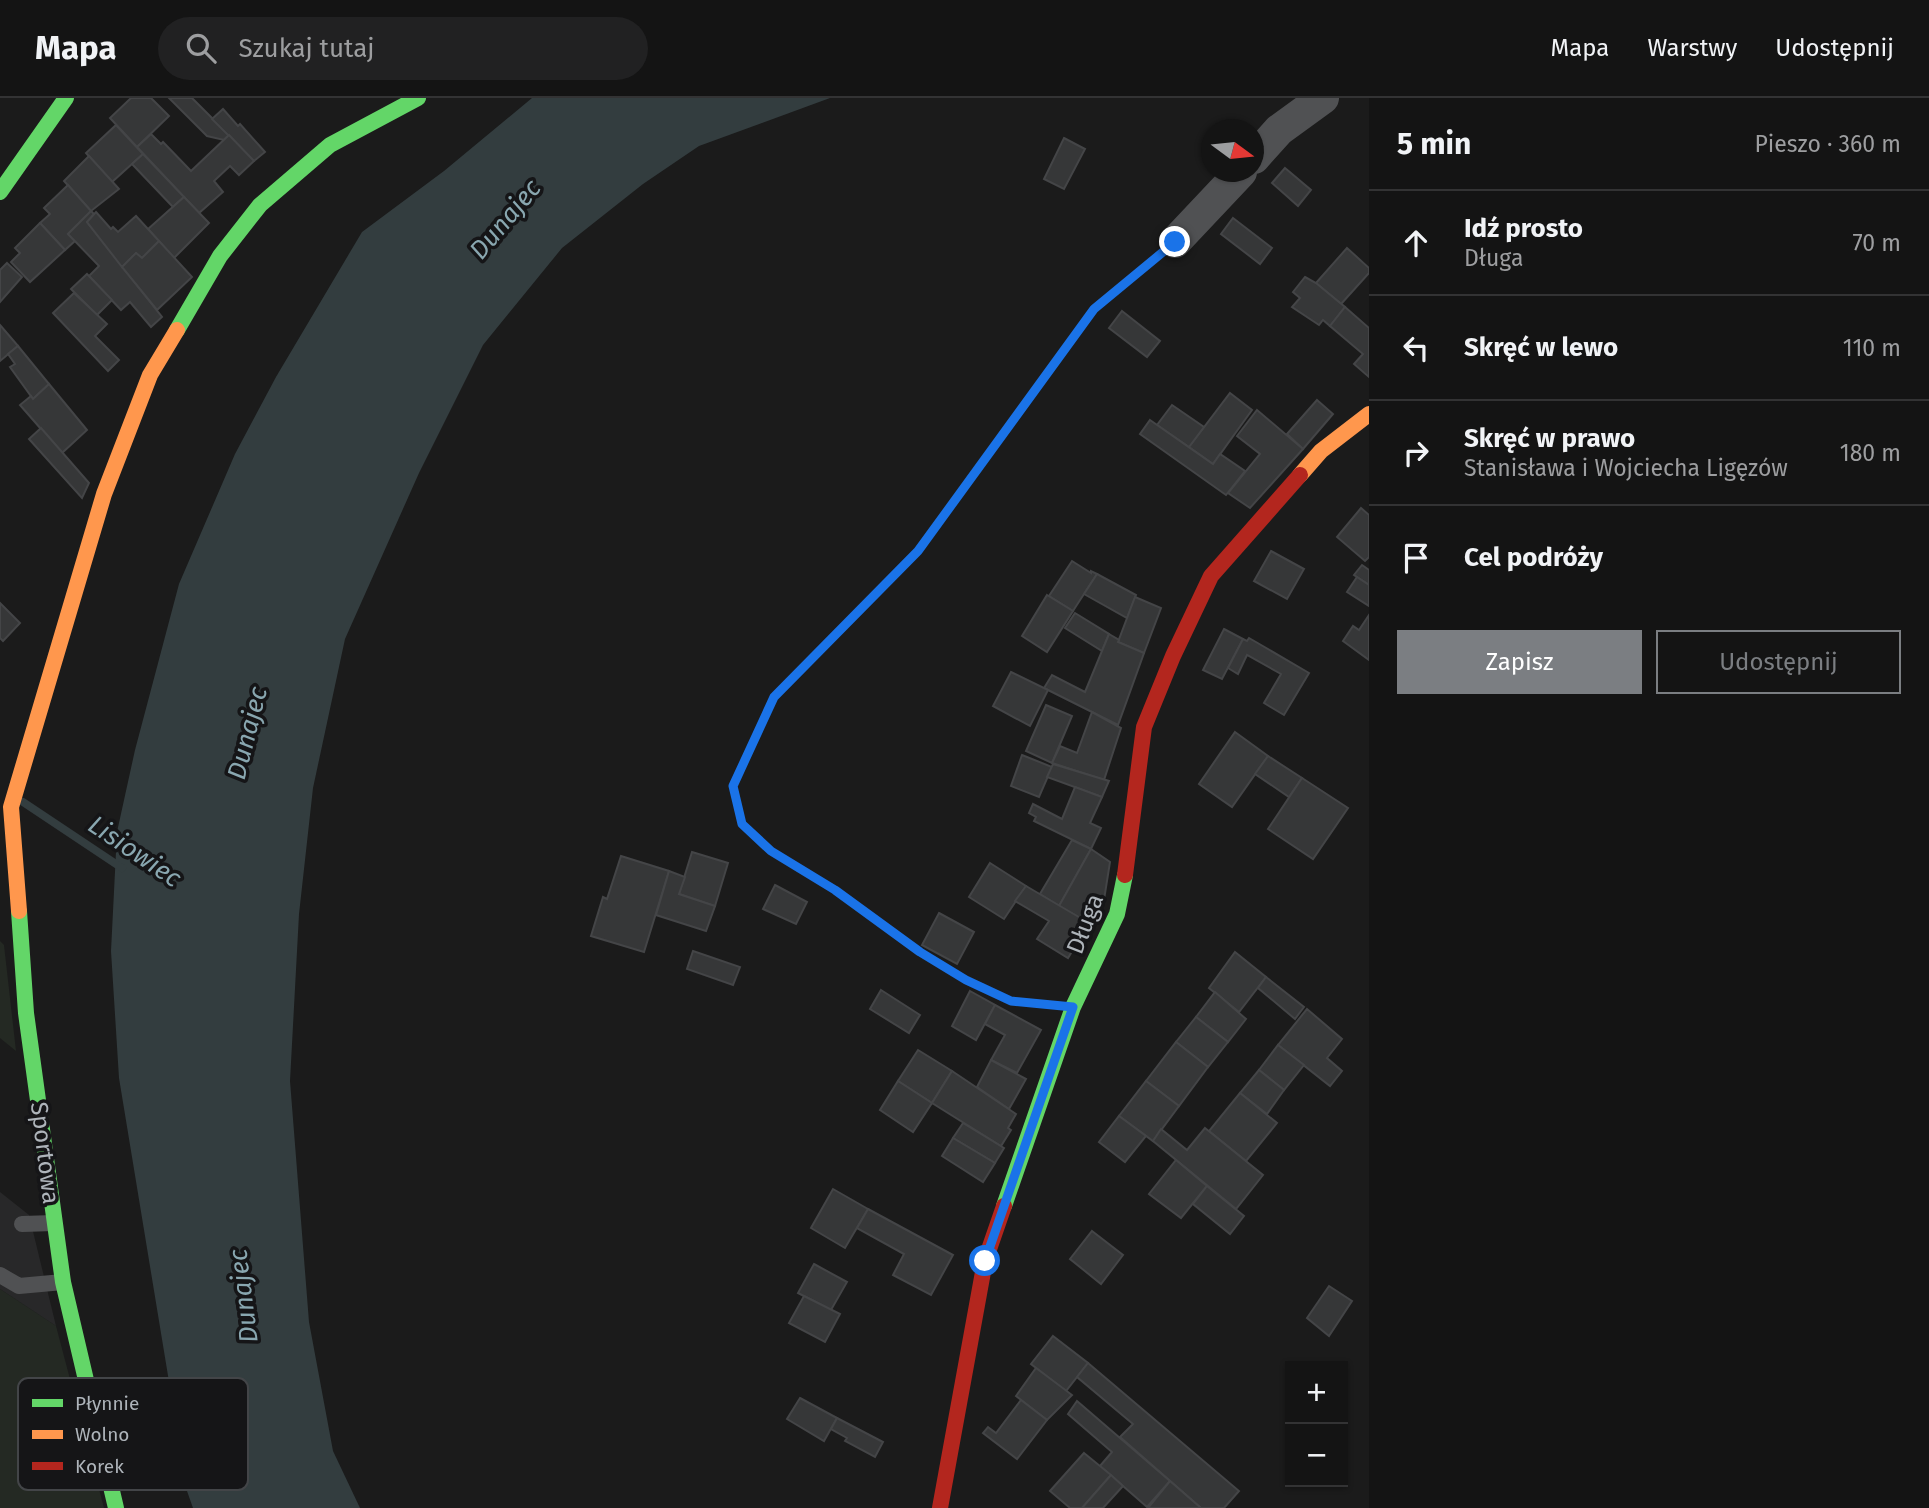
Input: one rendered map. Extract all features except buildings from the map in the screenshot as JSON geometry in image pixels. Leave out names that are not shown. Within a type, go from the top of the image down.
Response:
[{"type":"street","points":[[0,192],[66,98]]},
{"type":"street","points":[[5,803],[104,494],[150,374],[220,256],[260,205],[330,145],[418,98]]},
{"type":"street","points":[[1264,147],[1279,130],[1323,98]]},
{"type":"street","points":[[1175,242],[1232,182]]},
{"type":"street","name":"Długa","points":[[940,1508],[985,1261],[1073,1007],[1117,914],[1128,858],[1144,727],[1173,656],[1211,576],[1321,451],[1369,414]]},
{"type":"street","name":"Sportowa","points":[[5,803],[26,1013],[54,1223],[63,1282],[86,1378]]},
{"type":"street","name":"Sportowa","points":[[113,1490],[117,1508]]},
{"type":"lane","points":[[22,1224],[54,1223]]},
{"type":"lane","points":[[0,1275],[19,1286],[63,1282]]},
{"type":"path","points":[[1073,1007],[1011,1001],[966,980],[920,952],[835,890],[771,851],[742,824],[733,786],[774,697],[918,551],[1094,309],[1175,242]]},
{"type":"shaded area","points":[[0,941],[4,945],[16,1051],[0,1038]]},
{"type":"shaded area","points":[[0,1192],[29,1215],[56,1326],[0,1289]]},
{"type":"shaded area","points":[[0,1289],[56,1326],[70,1378],[18,1378],[18,1490],[99,1490],[104,1508],[0,1508]]},
{"type":"water","name":"Dunajec","points":[[532,98],[830,98],[699,146],[643,184],[562,248],[483,345],[419,473],[345,639],[313,788],[299,914],[290,1081],[309,1322],[333,1451],[360,1508],[193,1508],[187,1490],[248,1490],[248,1378],[168,1378],[119,1078],[111,951],[117,832],[135,750],[179,584],[235,454],[276,377],[362,232],[444,171]]},
{"type":"waterway","name":"Lisiowiec","points":[[23,802],[122,868]]},
{"type":"traffic: fast","points":[[0,192],[66,98]]},
{"type":"traffic: fast","points":[[177,330],[220,256],[260,205],[330,145],[418,98]]},
{"type":"traffic: fast","points":[[1004,1206],[1073,1007],[1117,914],[1125,875]]},
{"type":"traffic: fast","points":[[19,911],[26,1013],[63,1282],[86,1378]]},
{"type":"traffic: fast","points":[[112,1490],[116,1508]]},
{"type":"traffic: slow","points":[[19,911],[11,807],[104,494],[150,375],[177,330]]},
{"type":"traffic: slow","points":[[1300,475],[1321,451],[1369,414]]},
{"type":"traffic: jam","points":[[1125,875],[1144,727],[1173,656],[1211,576],[1300,475]]},
{"type":"traffic: jam","points":[[940,1508],[985,1261],[1004,1206]]},
{"type":"route","points":[[985,1261],[1073,1007],[1011,1001],[966,980],[920,952],[835,890],[771,851],[742,824],[733,786],[774,697],[918,551],[1094,309],[1175,242]]}]
